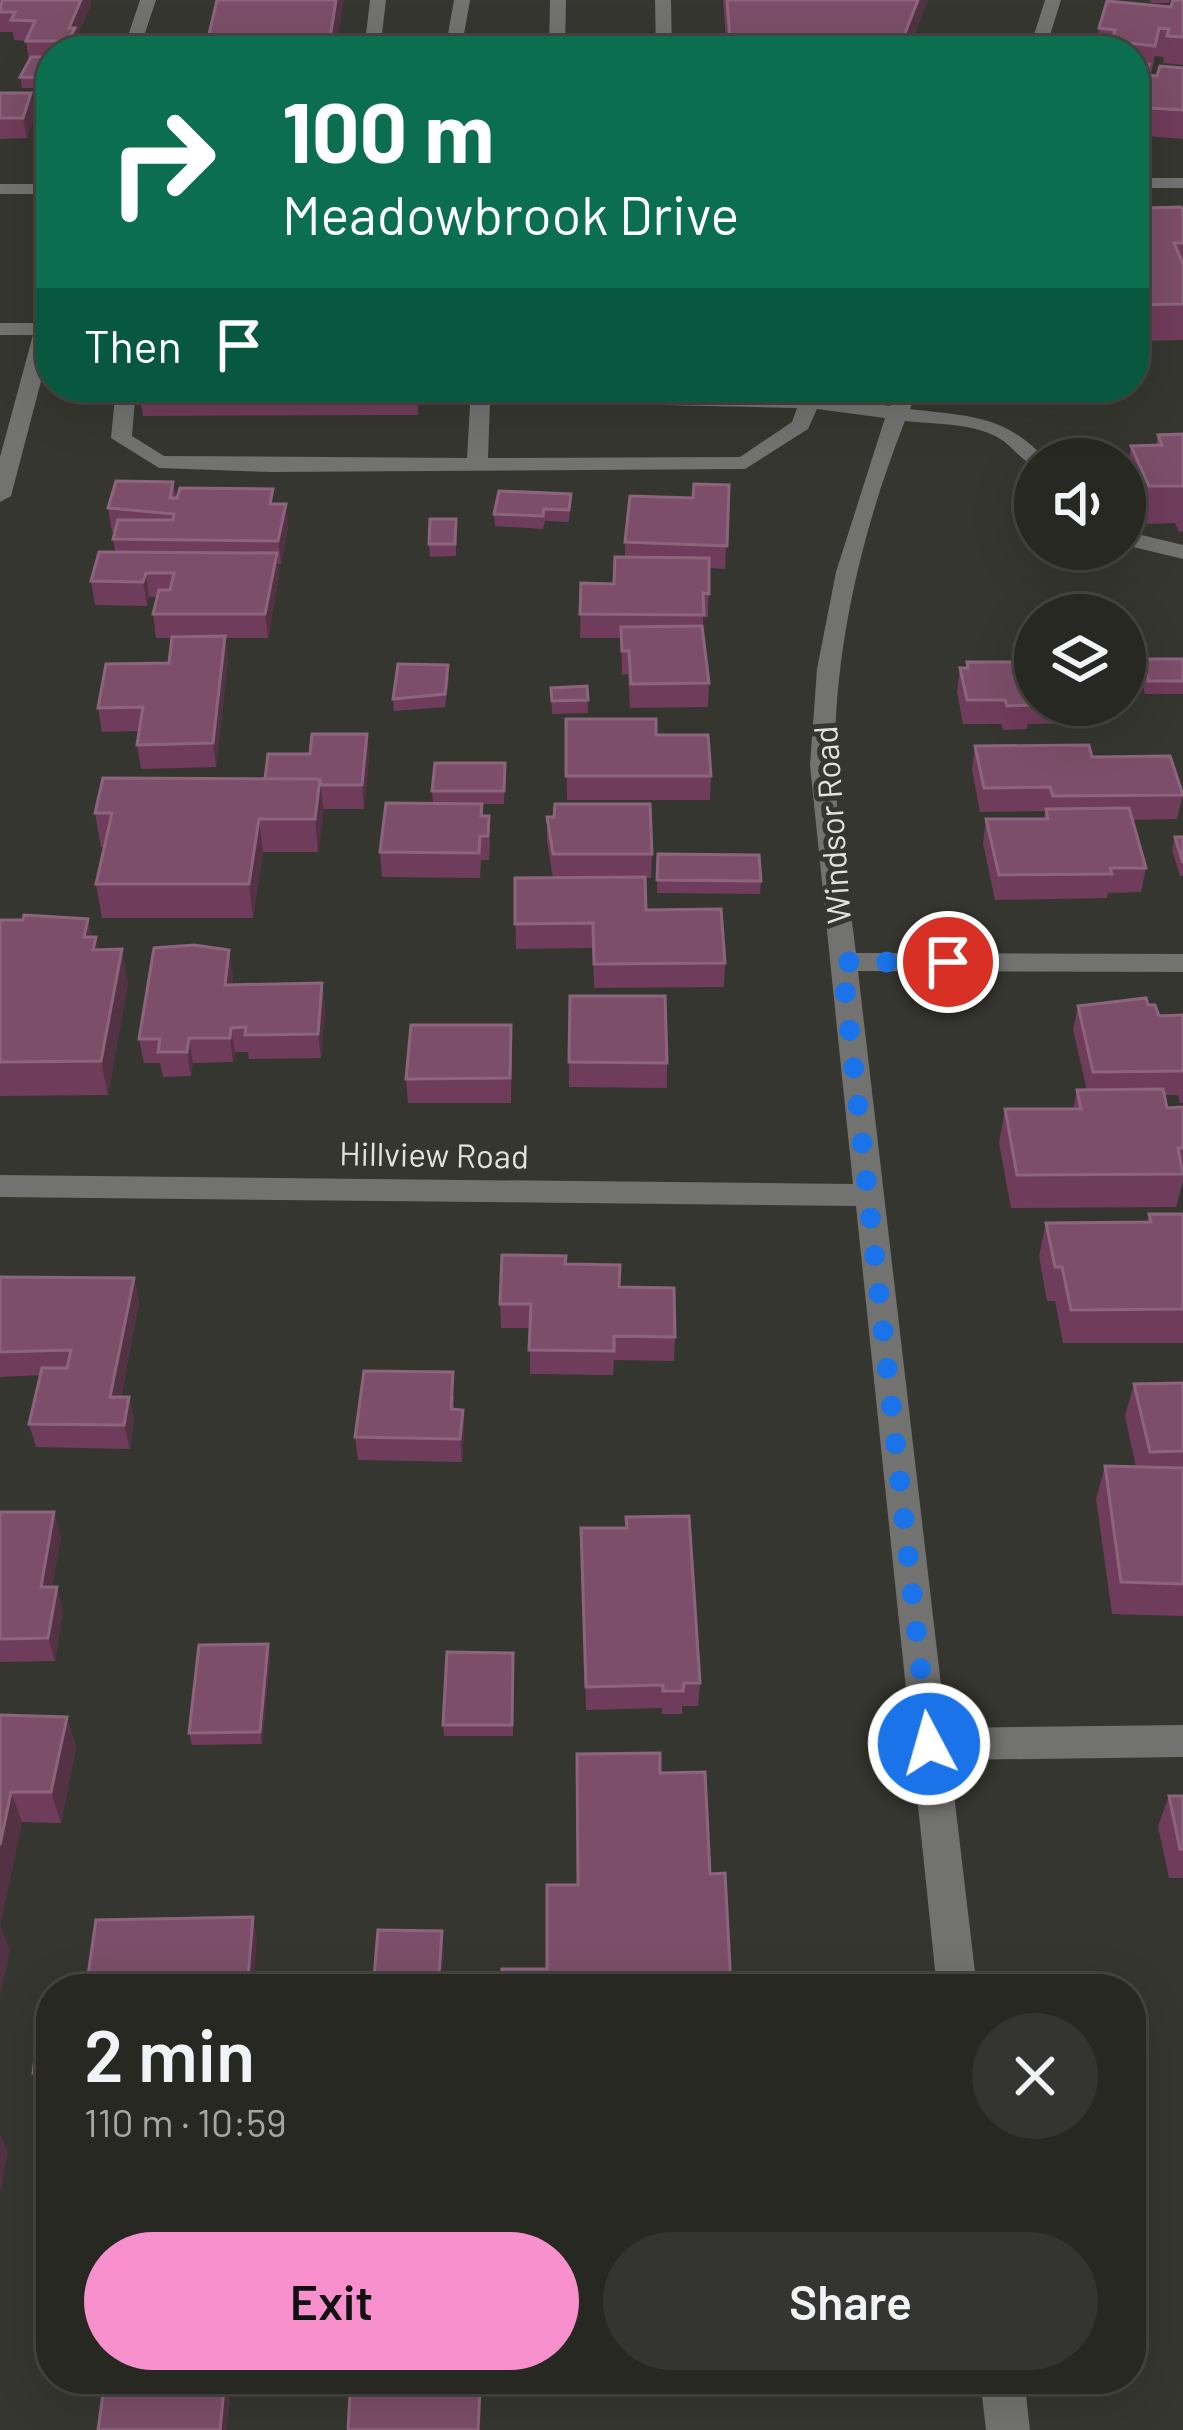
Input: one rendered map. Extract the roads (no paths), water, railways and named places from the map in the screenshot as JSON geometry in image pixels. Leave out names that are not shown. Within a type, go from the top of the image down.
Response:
[{"type":"street","points":[[136,36],[148,0]]},
{"type":"street","points":[[374,36],[378,0]]},
{"type":"street","points":[[456,36],[462,0]]},
{"type":"street","points":[[557,36],[558,0]]},
{"type":"street","points":[[663,0],[664,36]]},
{"type":"street","points":[[1042,36],[1053,0]]},
{"type":"street","points":[[1149,183],[1183,183]]},
{"type":"street","points":[[0,189],[36,189]]},
{"type":"street","points":[[0,329],[36,328]]},
{"type":"street","points":[[0,496],[9,424],[36,350]]},
{"type":"street","points":[[124,402],[121,437],[159,462],[477,464],[745,463],[801,425],[809,402]]},
{"type":"street","points":[[477,464],[480,402]]},
{"type":"street","points":[[843,402],[896,416],[980,424],[1014,440]]},
{"type":"street","name":"Windsor Road","points":[[902,402],[837,609],[823,699],[822,765],[955,1974]]},
{"type":"street","points":[[1146,543],[1183,552]]},
{"type":"street","points":[[842,962],[1183,963]]},
{"type":"street","name":"Hillview Road","points":[[0,1186],[867,1195]]},
{"type":"street","points":[[929,1744],[1183,1741]]},
{"type":"street","points":[[1004,2394],[1008,2430]]}]
